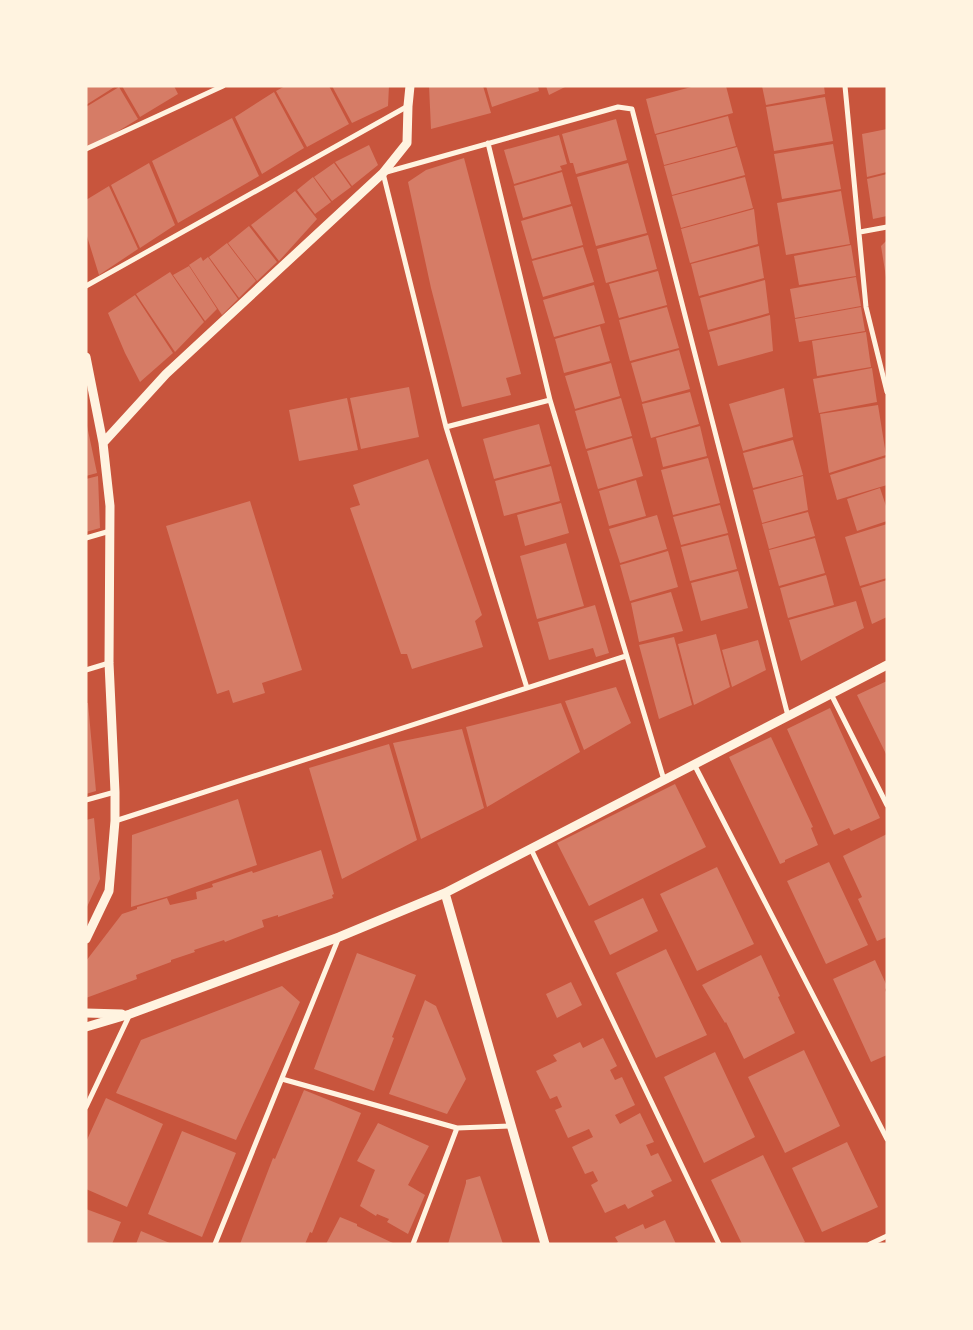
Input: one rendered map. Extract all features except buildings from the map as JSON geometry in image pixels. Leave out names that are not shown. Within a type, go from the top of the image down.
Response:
[{"type":"street","points":[[86,149],[223,86]]},
{"type":"street","points":[[103,443],[166,374],[384,173],[407,143],[410,86]]},
{"type":"street","points":[[844,86],[866,307],[887,392]]},
{"type":"street","points":[[86,286],[408,106]]},
{"type":"street","points":[[384,173],[618,107],[632,109],[788,716]]},
{"type":"street","points":[[488,143],[550,400],[664,780]]},
{"type":"street","points":[[384,173],[446,427],[527,688]]},
{"type":"street","points":[[860,232],[887,227]]},
{"type":"street","points":[[86,357],[89,380],[103,443],[110,506],[108,663],[115,792],[109,891],[86,939]]},
{"type":"street","points":[[446,427],[550,400]]},
{"type":"street","points":[[86,538],[110,531]]},
{"type":"street","points":[[114,821],[626,656]]},
{"type":"street","points":[[86,670],[108,663]]},
{"type":"street","points":[[86,1027],[130,1014],[339,937],[445,893],[887,665]]},
{"type":"street","points":[[831,694],[887,804]]},
{"type":"street","points":[[694,764],[887,1138]]},
{"type":"street","points":[[86,800],[115,792]]},
{"type":"street","points":[[531,849],[719,1244]]},
{"type":"street","points":[[445,893],[545,1244]]},
{"type":"street","points":[[215,1244],[339,937]]},
{"type":"street","points":[[86,1013],[130,1014]]},
{"type":"street","points":[[86,1106],[130,1014]]},
{"type":"street","points":[[282,1079],[457,1128],[511,1126]]},
{"type":"street","points":[[413,1244],[457,1128]]},
{"type":"street","points":[[870,1244],[887,1236]]}]
